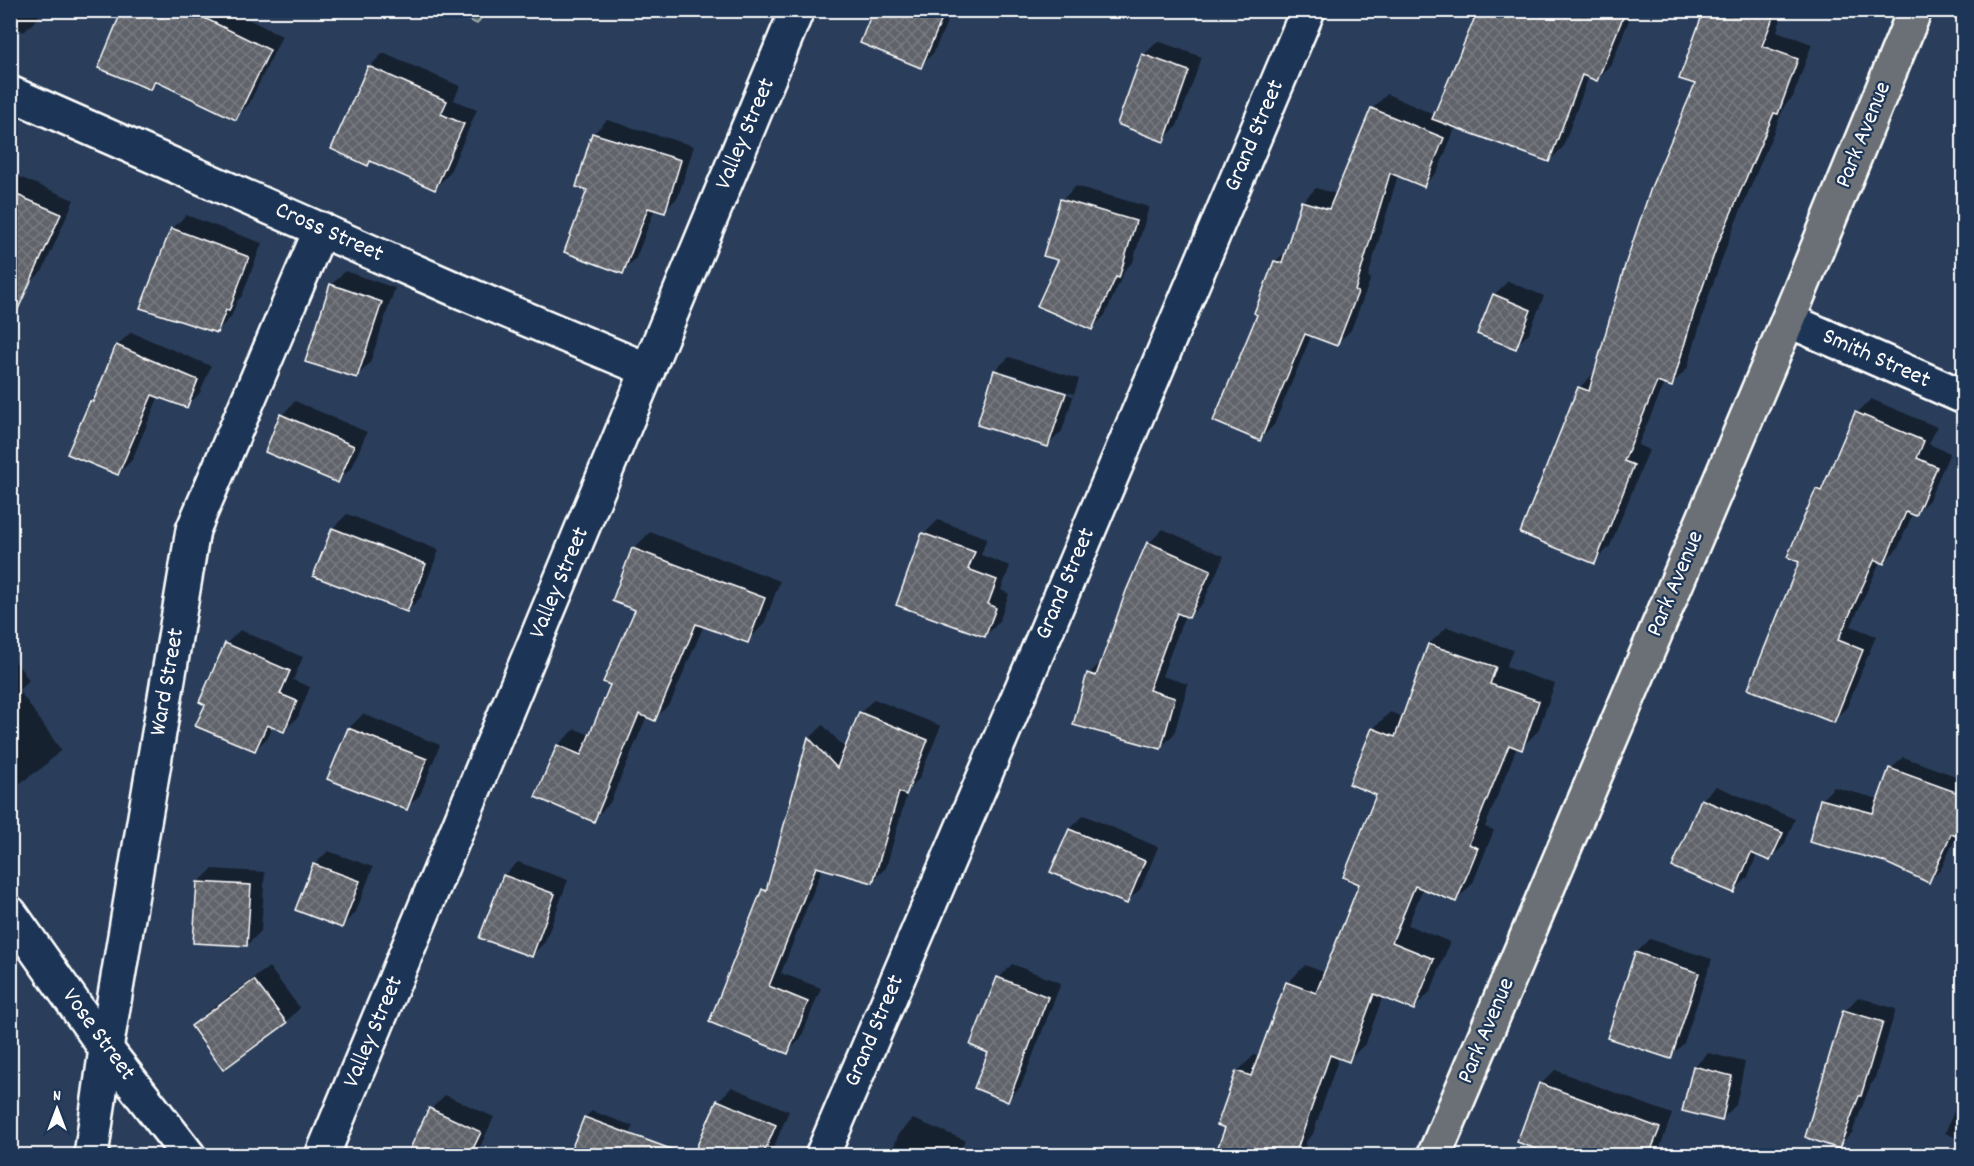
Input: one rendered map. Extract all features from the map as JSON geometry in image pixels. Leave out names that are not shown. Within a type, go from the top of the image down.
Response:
[{"type":"main road","name":"Park Avenue","points":[[1434,1155],[1788,320],[1915,10]]},
{"type":"street","name":"Valley Street","points":[[322,1155],[797,10]]},
{"type":"street","name":"Grand Street","points":[[822,1155],[1308,10]]},
{"type":"street","name":"Cross Street","points":[[10,93],[455,289],[648,370]]},
{"type":"street","name":"Ward Street","points":[[91,1155],[106,1049],[193,530],[321,229]]},
{"type":"street","name":"Smith Street","points":[[1788,320],[1964,397]]},
{"type":"street","name":"Vose Street","points":[[10,913],[106,1049],[189,1155]]},
{"type":"green space","points":[[451,11],[486,11],[477,24]]},
{"type":"building","points":[[122,10],[188,10],[270,50],[236,120],[155,81],[151,90],[98,68]]},
{"type":"building","points":[[873,10],[922,10],[942,19],[921,68],[860,43]]},
{"type":"building","points":[[1478,10],[1626,10],[1597,81],[1582,75],[1549,162],[1432,119]]},
{"type":"building","points":[[1704,10],[1776,10],[1762,46],[1798,59],[1778,114],[1774,113],[1717,246],[1694,312],[1672,387],[1657,382],[1624,461],[1634,465],[1595,564],[1520,533],[1578,387],[1589,391],[1626,262],[1652,185],[1695,84],[1679,79]]},
{"type":"building","points":[[1142,54],[1189,71],[1164,142],[1117,124]]},
{"type":"building","points":[[368,66],[447,101],[441,114],[464,124],[435,190],[370,161],[368,166],[331,149]]},
{"type":"building","points":[[1371,108],[1444,138],[1424,187],[1390,173],[1355,291],[1358,292],[1337,346],[1305,334],[1260,441],[1213,421],[1257,315],[1254,313],[1274,261],[1282,263],[1301,201],[1329,209]]},
{"type":"building","points":[[592,133],[681,160],[665,213],[648,208],[623,274],[564,252],[587,190],[576,187]]},
{"type":"building","points":[[10,192],[61,214],[10,327]]},
{"type":"building","points":[[1060,199],[1136,221],[1119,278],[1116,277],[1092,330],[1037,306],[1058,260],[1043,256]]},
{"type":"building","points":[[171,228],[249,257],[229,311],[226,310],[217,333],[140,308]]},
{"type":"building","points":[[330,284],[382,302],[357,378],[305,362]]},
{"type":"building","points":[[1493,294],[1531,310],[1516,349],[1477,334]]},
{"type":"building","points":[[116,345],[198,380],[187,408],[152,395],[118,475],[67,454],[90,401],[93,402]]},
{"type":"building","points":[[994,370],[1066,393],[1048,447],[977,425]]},
{"type":"building","points":[[1855,412],[1924,441],[1917,458],[1937,467],[1916,516],[1906,512],[1884,564],[1875,559],[1838,640],[1863,650],[1834,723],[1748,689],[1799,562],[1787,557],[1816,489],[1821,491]]},
{"type":"building","points":[[280,414],[354,446],[338,483],[265,452]]},
{"type":"building","points":[[332,528],[426,564],[407,612],[313,576]]},
{"type":"building","points":[[922,533],[975,552],[968,569],[997,580],[988,604],[996,608],[985,637],[896,605]]},
{"type":"building","points":[[1147,542],[1211,570],[1189,618],[1177,613],[1149,690],[1175,698],[1161,749],[1073,725],[1087,673],[1096,676],[1126,591]]},
{"type":"building","points":[[632,548],[765,598],[748,643],[696,624],[655,721],[639,714],[594,822],[535,797],[557,745],[581,755],[610,685],[603,682],[635,610],[612,601]]},
{"type":"building","points":[[225,643],[290,671],[280,694],[297,701],[284,732],[267,725],[255,751],[195,726],[205,705],[199,702]]},
{"type":"building","points":[[1428,644],[1496,667],[1490,684],[1539,701],[1522,750],[1509,745],[1469,844],[1478,848],[1456,902],[1415,886],[1392,942],[1434,959],[1414,1010],[1374,994],[1349,1062],[1330,1055],[1295,1155],[1215,1155],[1225,1128],[1217,1125],[1236,1071],[1251,1076],[1286,982],[1316,993],[1359,884],[1343,877],[1376,795],[1349,784],[1372,728],[1395,737]]},
{"type":"building","points":[[859,712],[928,740],[906,795],[899,792],[873,883],[816,867],[769,986],[808,1002],[788,1054],[709,1022],[762,889],[766,891],[808,737],[837,768]]},
{"type":"building","points":[[348,728],[427,759],[407,810],[327,779]]},
{"type":"building","points":[[1889,768],[1964,795],[1964,839],[1951,834],[1929,883],[1882,861],[1809,842],[1820,799],[1873,813]]},
{"type":"building","points":[[1701,799],[1783,833],[1770,861],[1751,853],[1734,893],[1672,867]]},
{"type":"building","points":[[1069,829],[1145,861],[1127,904],[1050,872]]},
{"type":"building","points":[[313,864],[360,881],[342,928],[295,910]]},
{"type":"building","points":[[503,875],[555,894],[532,957],[479,938]]},
{"type":"building","points":[[197,882],[251,885],[247,946],[193,943]]},
{"type":"building","points":[[1635,952],[1699,973],[1671,1059],[1607,1038]]},
{"type":"building","points":[[997,977],[1048,997],[1008,1102],[974,1088],[988,1053],[970,1045]]},
{"type":"building","points":[[254,980],[287,1023],[223,1070],[191,1026]]},
{"type":"building","points":[[1843,1010],[1883,1022],[1861,1096],[1859,1096],[1839,1149],[1805,1137]]},
{"type":"building","points":[[1693,1066],[1732,1076],[1722,1121],[1682,1111]]},
{"type":"building","points":[[1539,1083],[1660,1128],[1649,1155],[1552,1155],[1517,1142]]},
{"type":"building","points":[[717,1100],[776,1125],[763,1155],[693,1155]]},
{"type":"building","points":[[429,1108],[481,1132],[470,1155],[407,1155]]},
{"type":"building","points":[[584,1117],[679,1152],[678,1155],[569,1155]]}]
